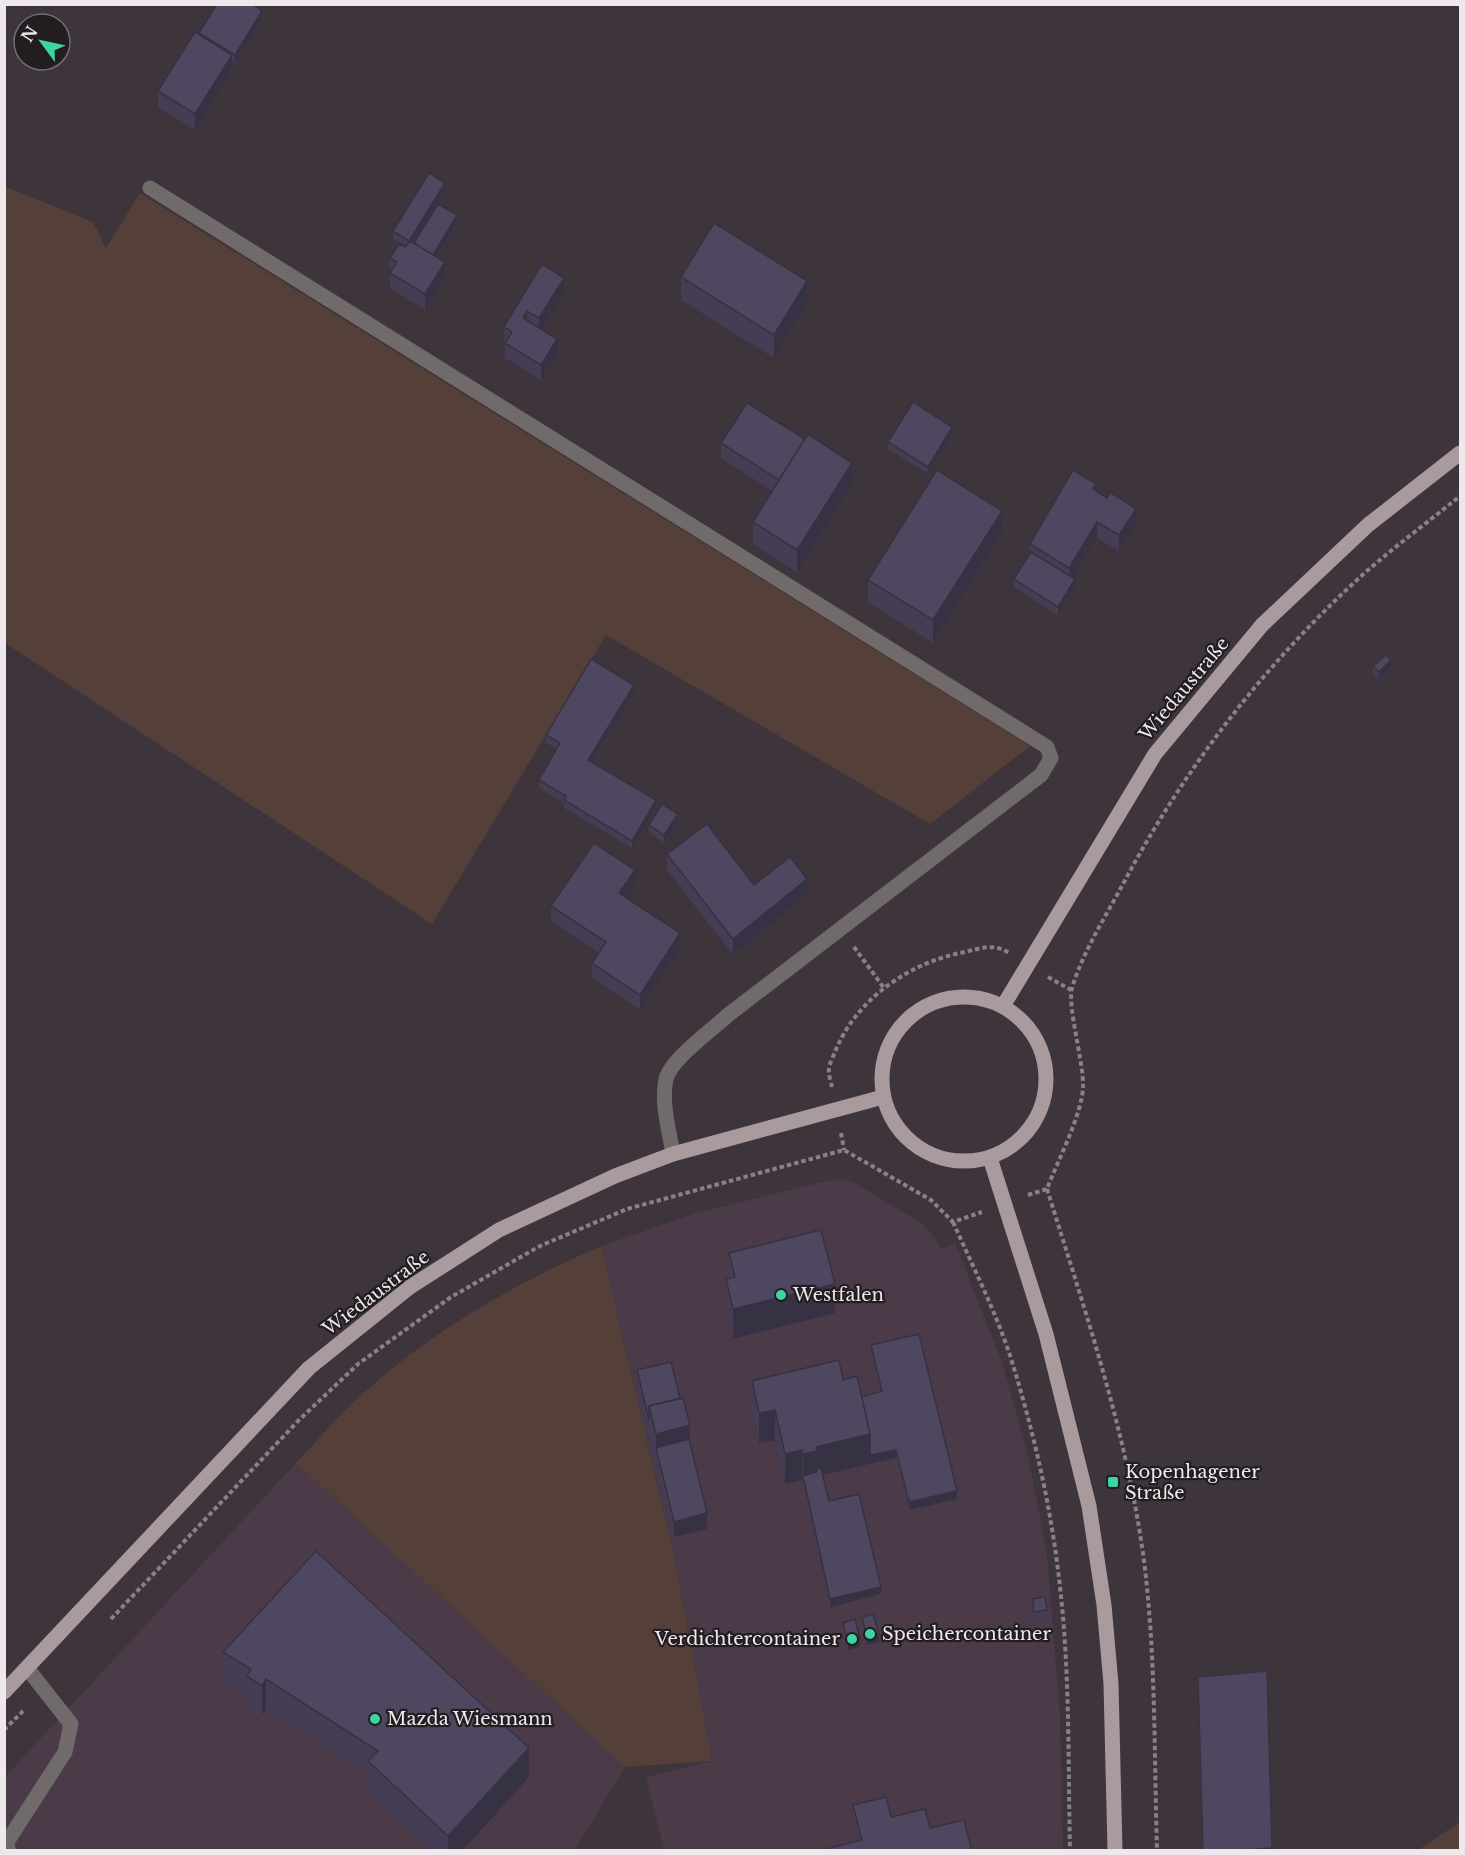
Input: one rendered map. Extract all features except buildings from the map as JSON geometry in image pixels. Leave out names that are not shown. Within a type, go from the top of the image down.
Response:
[{"type":"main road","name":"Wiedaustraße","points":[[1003,1006],[1155,754],[1262,625],[1368,525],[1461,453]]},
{"type":"main road","points":[[964,996],[1003,1006],[1033,1032],[1044,1057],[1047,1084],[1041,1109],[1028,1131],[1010,1148],[990,1158],[962,1162],[936,1157],[914,1145],[896,1126],[883,1097],[881,1078],[885,1053],[897,1031],[915,1012],[938,1000],[964,996]]},
{"type":"main road","name":"Wiedaustraße","points":[[4,1692],[309,1368],[410,1287],[499,1230],[615,1176],[673,1154],[883,1097]]},
{"type":"main road","points":[[990,1158],[1046,1334],[1089,1506],[1104,1605],[1111,1684],[1114,1851]]},
{"type":"lane","points":[[150,188],[1047,747],[1051,758],[1041,775],[728,1016],[679,1059],[667,1077],[664,1098],[673,1154]]},
{"type":"lane","points":[[8,1851],[7,1842],[65,1752],[71,1724],[27,1668]]},
{"type":"path","points":[[103,1627],[298,1421],[358,1364],[451,1297],[540,1246],[627,1209],[844,1150],[829,1069],[840,1040],[860,1012],[884,988],[924,964],[990,946],[1000,947],[1071,990],[1091,944],[1135,860],[1186,777],[1230,719],[1285,653],[1359,578],[1461,496]]},
{"type":"path","points":[[840,929],[884,988]]},
{"type":"path","points":[[1047,1189],[1108,1386],[1144,1561],[1149,1610],[1156,1851]]},
{"type":"path","points":[[953,1222],[1012,1362],[1034,1441],[1048,1512],[1061,1598],[1067,1686],[1070,1851]]},
{"type":"path","points":[[4,1730],[45,1688]]},
{"type":"shaded area","points":[[4,186],[93,222],[106,248],[140,193],[1030,746],[930,824],[606,635],[432,924],[5,643]]},
{"type":"shaded area","points":[[835,1179],[853,1182],[918,1221],[932,1234],[942,1249],[955,1243],[1002,1362],[1028,1455],[1047,1554],[1060,1715],[1063,1850],[664,1850],[646,1777],[712,1761],[674,1557],[601,1246],[697,1213]]},
{"type":"shaded area","points":[[601,1246],[674,1557],[712,1761],[625,1767],[296,1463],[351,1405],[414,1351],[505,1293]]},
{"type":"shaded area","points":[[296,1463],[625,1767],[575,1850],[5,1850],[4,1778]]},
{"type":"shaded area","points":[[1460,1822],[1460,1850],[1418,1850]]},
{"type":"place","name":"Westfalen","points":[[781,1295]]},
{"type":"place","name":"Kopenhagener Straße","points":[[1113,1482]]},
{"type":"place","name":"Speichercontainer","points":[[870,1634]]},
{"type":"place","name":"Verdichtercontainer","points":[[852,1639]]},
{"type":"place","name":"Mazda Wiesmann","points":[[375,1719]]}]
